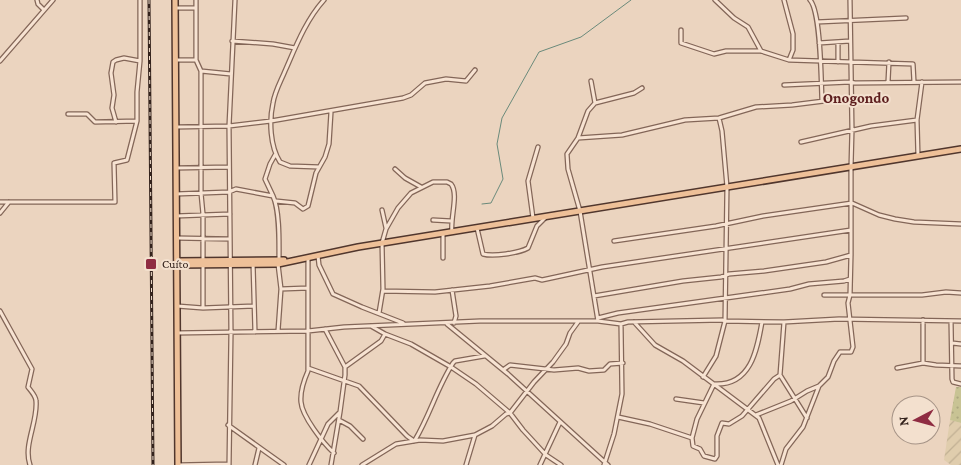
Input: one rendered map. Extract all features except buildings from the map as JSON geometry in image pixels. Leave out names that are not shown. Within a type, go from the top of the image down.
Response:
[{"type":"main road","points":[[175,0],[178,465]]},
{"type":"main road","points":[[177,263],[253,263],[298,260],[382,243],[961,149]]},
{"type":"street","points":[[37,0],[43,9]]},
{"type":"street","points":[[0,61],[52,0]]},
{"type":"street","points":[[0,202],[115,202],[114,163],[127,160],[137,122],[136,92],[140,61],[140,0]]},
{"type":"street","points":[[196,0],[196,60],[201,71],[203,308]]},
{"type":"street","points":[[178,465],[228,464],[231,333],[229,126],[235,0]]},
{"type":"street","points":[[319,167],[286,165],[280,162],[275,155],[273,147],[271,121],[274,96],[295,48],[306,26],[324,0]]},
{"type":"street","points":[[715,0],[734,18],[748,27],[761,51]]},
{"type":"street","points":[[784,0],[793,34],[793,50],[789,60]]},
{"type":"street","points":[[810,0],[814,6],[817,22],[822,100]]},
{"type":"street","points":[[779,465],[786,449],[803,427],[820,386],[828,376],[834,361],[840,352],[852,350],[851,320],[848,303],[852,255],[850,0]]},
{"type":"street","points":[[174,8],[197,8]]},
{"type":"street","points":[[817,22],[906,18]]},
{"type":"street","points":[[681,30],[680,43],[714,54],[726,51],[761,51],[789,60],[913,64],[914,82]]},
{"type":"street","points":[[232,41],[278,44],[295,48]]},
{"type":"street","points":[[819,43],[850,41]]},
{"type":"street","points":[[838,42],[838,62]]},
{"type":"street","points":[[116,122],[112,108],[114,95],[113,62],[124,58],[140,61]]},
{"type":"street","points":[[175,60],[196,60]]},
{"type":"street","points":[[888,82],[889,62]]},
{"type":"street","points":[[176,127],[229,126],[331,112],[408,96],[425,83],[446,79],[466,81],[475,70]]},
{"type":"street","points":[[201,71],[230,74]]},
{"type":"street","points":[[591,81],[595,103]]},
{"type":"street","points":[[784,85],[850,82],[961,82]]},
{"type":"street","points":[[918,156],[916,120],[922,82]]},
{"type":"street","points":[[598,320],[580,211],[572,188],[567,160],[570,148],[578,138],[584,120],[595,103],[634,93],[642,88]]},
{"type":"street","points":[[578,138],[614,136],[685,120],[719,118],[756,107],[792,105],[822,100],[840,99],[851,101]]},
{"type":"street","points":[[276,201],[295,203],[302,208],[306,208],[313,182],[329,144],[331,112]]},
{"type":"street","points":[[68,114],[87,114],[96,122],[137,122]]},
{"type":"street","points":[[703,377],[716,356],[725,321],[727,187],[719,118]]},
{"type":"street","points":[[802,142],[852,130],[916,120]]},
{"type":"street","points":[[533,219],[528,181],[538,147]]},
{"type":"street","points":[[275,155],[265,180],[276,201],[279,231],[281,289],[278,331]]},
{"type":"street","points":[[176,168],[229,167]]},
{"type":"street","points":[[395,169],[405,178],[421,187]]},
{"type":"street","points":[[379,313],[384,290],[382,243],[386,229],[407,198],[421,187],[436,181],[451,184],[455,192],[451,221],[452,232]]},
{"type":"street","points":[[176,194],[229,192],[236,189],[273,196]]},
{"type":"street","points":[[0,212],[9,202]]},
{"type":"street","points":[[614,241],[852,203],[878,215],[895,219],[914,222],[961,224]]},
{"type":"street","points":[[382,210],[386,229]]},
{"type":"street","points":[[176,216],[230,214]]},
{"type":"street","points":[[477,228],[483,254],[515,252],[528,248],[537,226],[545,217]]},
{"type":"street","points":[[433,220],[451,221]]},
{"type":"street","points":[[384,290],[426,292],[535,278],[542,280],[589,270],[851,230]]},
{"type":"street","points":[[443,234],[443,258]]},
{"type":"street","points":[[177,238],[230,239]]},
{"type":"street","points":[[594,296],[826,262],[852,255]]},
{"type":"street","points":[[318,256],[319,265],[333,294],[406,324]]},
{"type":"street","points":[[308,258],[308,368],[302,384],[301,402],[321,440],[334,452]]},
{"type":"street","points":[[253,263],[255,332]]},
{"type":"street","points":[[177,333],[308,331],[480,321],[578,322],[598,320],[618,313],[790,289],[819,282],[850,279]]},
{"type":"street","points":[[281,289],[308,288]]},
{"type":"street","points":[[452,290],[456,316],[454,323]]},
{"type":"street","points":[[824,295],[961,293]]},
{"type":"street","points":[[177,306],[203,308],[254,306]]},
{"type":"street","points":[[0,311],[32,369],[28,388],[36,401],[28,452],[30,465]]},
{"type":"street","points":[[598,320],[620,324],[722,320],[784,322],[838,319],[961,321]]},
{"type":"street","points":[[923,320],[923,363]]},
{"type":"street","points":[[714,384],[721,385],[730,382],[747,370],[754,356],[762,321]]},
{"type":"street","points":[[951,321],[953,382],[961,384]]},
{"type":"street","points":[[362,465],[392,445],[414,441],[439,441],[475,435],[492,426],[506,414],[510,413],[534,382],[547,369],[566,344],[570,333],[578,322]]},
{"type":"street","points":[[634,322],[655,345],[683,361],[756,415],[779,465]]},
{"type":"street","points":[[784,322],[780,375],[807,418]]},
{"type":"street","points":[[446,323],[503,370],[606,464],[622,394],[620,324]]},
{"type":"street","points":[[370,326],[384,334],[411,344],[476,384],[510,413],[546,455],[561,465]]},
{"type":"street","points":[[325,329],[345,367],[345,381],[331,465]]},
{"type":"street","points":[[345,367],[378,344],[384,334]]},
{"type":"street","points":[[952,343],[961,344]]},
{"type":"street","points":[[414,441],[455,361],[484,356]]},
{"type":"street","points":[[503,370],[510,365],[547,369],[578,368],[589,371],[604,370],[610,364],[622,363]]},
{"type":"street","points":[[897,368],[923,363],[961,366]]},
{"type":"street","points":[[308,368],[359,386],[414,441]]},
{"type":"street","points":[[714,384],[697,419],[692,438],[694,446],[700,449],[704,456],[715,459],[717,456],[718,432],[722,423],[729,424],[742,416],[774,379],[780,375]]},
{"type":"street","points":[[756,415],[820,386]]},
{"type":"street","points":[[676,399],[704,403]]},
{"type":"street","points":[[309,465],[328,424],[340,412]]},
{"type":"street","points":[[618,417],[650,424],[692,438]]},
{"type":"street","points":[[339,420],[350,426],[363,439]]},
{"type":"street","points":[[540,465],[560,422]]},
{"type":"street","points":[[228,425],[284,465]]},
{"type":"street","points":[[466,465],[475,435]]},
{"type":"street","points":[[255,465],[259,448]]},
{"type":"shaded area","points":[[956,387],[961,387],[961,423],[950,420]]},
{"type":"shaded area","points":[[950,420],[961,423],[961,465],[951,465],[944,460]]},
{"type":"waterway","points":[[482,204],[491,203],[503,179],[497,144],[502,118],[539,52],[581,37],[631,0]]},
{"type":"railway","points":[[149,0],[153,465]]},
{"type":"place","name":"Cuíto","points":[[151,264]]},
{"type":"district","name":"Onogondo","points":[[856,98]]}]
